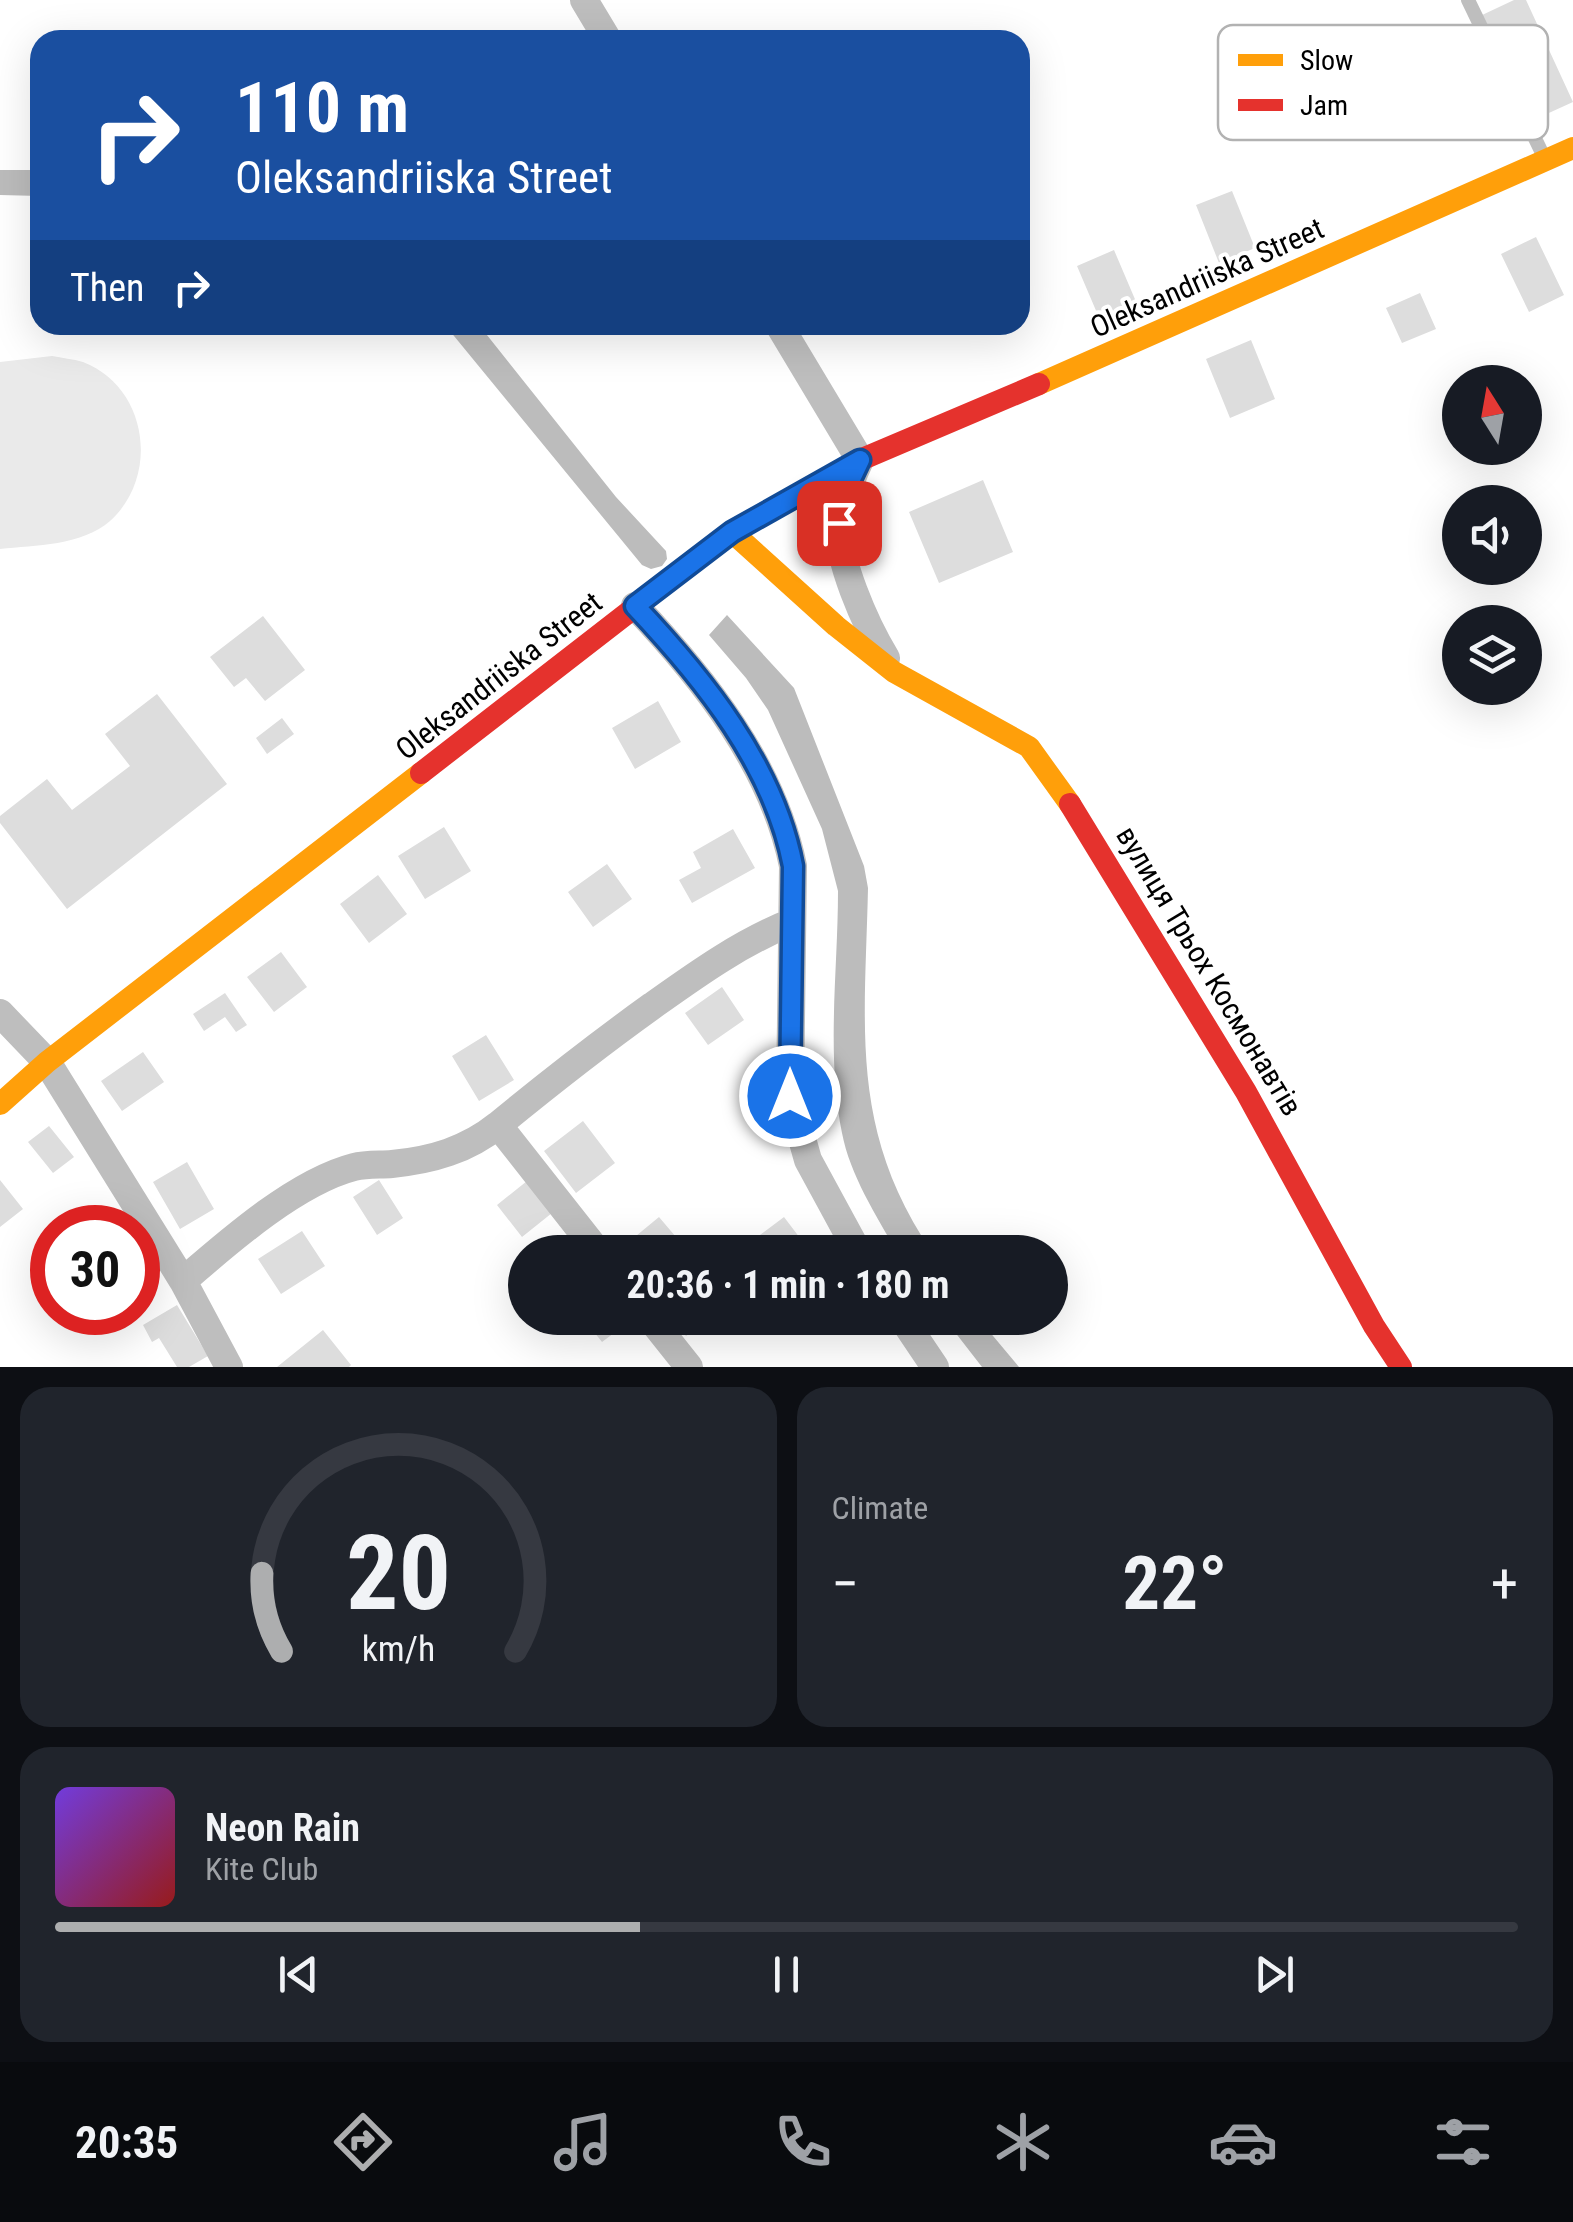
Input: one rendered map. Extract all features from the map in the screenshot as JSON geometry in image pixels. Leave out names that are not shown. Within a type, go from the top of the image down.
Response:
[{"type":"street","points":[[584,0],[602,30]]},
{"type":"street","name":"Oleksandriiska Street","points":[[0,1104],[47,1062],[732,532],[860,460],[1573,148]]},
{"type":"street","points":[[785,335],[860,460],[839,523],[842,542],[870,632],[894,672]]},
{"type":"street","name":"вулиця Трьох Космонавтів","points":[[732,532],[836,626],[894,672],[1029,748],[1060,788],[1246,1092],[1374,1326],[1401,1367]]},
{"type":"street","points":[[635,606],[666,639],[742,741],[786,831],[793,866],[790,1096],[808,1160],[849,1235]]},
{"type":"street","points":[[183,1281],[299,1192],[354,1168],[437,1157],[476,1143],[577,1060],[704,970],[752,938],[792,922]]},
{"type":"street","points":[[0,1013],[47,1062],[183,1281],[230,1367]]},
{"type":"street","points":[[498,1125],[585,1235]]},
{"type":"street","points":[[664,1335],[689,1367]]},
{"type":"street","points":[[913,1335],[935,1367]]},
{"type":"lane","points":[[1468,0],[1480,25]]},
{"type":"lane","points":[[1536,140],[1546,161]]},
{"type":"shaded area","points":[[0,170],[30,170],[30,196],[0,195]]},
{"type":"shaded area","points":[[453,335],[487,335],[616,497],[666,551],[667,559],[662,566],[651,569],[642,565]]},
{"type":"shaded area","points":[[52,356],[83,362],[105,374],[122,391],[140,434],[141,458],[136,481],[126,502],[110,521],[86,535],[58,543],[0,549],[0,362]]},
{"type":"shaded area","points":[[727,615],[794,688],[864,866],[868,888],[865,1033],[874,1120],[905,1207],[922,1235],[888,1235],[851,1164],[842,1133],[835,1073],[838,891],[822,829],[768,710],[709,635]]},
{"type":"shaded area","points":[[957,1335],[992,1335],[1019,1367],[982,1367]]},
{"type":"building","points":[[1514,0],[1526,0],[1538,25],[1484,25],[1480,16]]},
{"type":"building","points":[[1548,48],[1573,102],[1548,113]]},
{"type":"building","points":[[1232,191],[1255,248],[1219,263],[1196,205]]},
{"type":"building","points":[[1536,237],[1564,295],[1529,312],[1501,254]]},
{"type":"building","points":[[1114,250],[1137,304],[1100,320],[1077,266]]},
{"type":"building","points":[[1420,293],[1436,329],[1402,343],[1386,308]]},
{"type":"building","points":[[1251,340],[1275,399],[1230,418],[1206,359]]},
{"type":"building","points":[[983,480],[1013,552],[939,583],[909,512]]},
{"type":"building","points":[[263,616],[305,670],[265,701],[246,678],[234,687],[210,657]]},
{"type":"building","points":[[157,694],[227,784],[67,909],[0,823],[0,816],[47,779],[72,810],[130,766],[105,734]]},
{"type":"building","points":[[658,701],[681,742],[635,769],[612,728]]},
{"type":"building","points":[[282,718],[294,734],[267,754],[256,738]]},
{"type":"building","points":[[444,827],[471,871],[425,899],[398,856]]},
{"type":"building","points":[[733,829],[755,868],[692,903],[679,880],[701,868],[693,852]]},
{"type":"building","points":[[607,864],[632,899],[593,927],[568,892]]},
{"type":"building","points":[[378,875],[407,914],[369,943],[340,904]]},
{"type":"building","points":[[281,952],[307,987],[274,1012],[247,977]]},
{"type":"building","points":[[722,987],[744,1020],[708,1045],[685,1013]]},
{"type":"building","points":[[225,993],[247,1025],[236,1032],[225,1017],[204,1031],[193,1014]]},
{"type":"building","points":[[486,1035],[514,1080],[479,1101],[452,1056]]},
{"type":"building","points":[[143,1052],[164,1082],[122,1111],[101,1081]]},
{"type":"building","points":[[583,1121],[615,1163],[576,1193],[544,1151]]},
{"type":"building","points":[[49,1126],[74,1157],[53,1173],[28,1142]]},
{"type":"building","points":[[187,1162],[214,1209],[180,1229],[153,1182]]},
{"type":"building","points":[[0,1180],[23,1209],[0,1227]]},
{"type":"building","points":[[379,1180],[403,1218],[377,1235],[353,1197]]},
{"type":"building","points":[[527,1181],[552,1213],[520,1235],[497,1205]]},
{"type":"building","points":[[659,1217],[674,1235],[637,1235]]},
{"type":"building","points":[[784,1217],[798,1235],[760,1235]]},
{"type":"building","points":[[302,1231],[325,1266],[281,1294],[258,1259]]},
{"type":"building","points":[[177,1305],[208,1356],[189,1367],[177,1367],[159,1338],[152,1342],[148,1335],[160,1335],[160,1315]]},
{"type":"building","points":[[323,1330],[349,1367],[277,1367]]},
{"type":"traffic: slow","points":[[1039,384],[1573,148]]},
{"type":"traffic: slow","points":[[732,532],[836,626],[894,672],[1029,747],[1070,804]]},
{"type":"traffic: slow","points":[[0,1104],[47,1062],[421,773]]},
{"type":"traffic: jam","points":[[421,773],[732,532],[860,460],[1039,384]]},
{"type":"traffic: jam","points":[[1070,804],[1246,1092],[1374,1326],[1401,1367]]},
{"type":"route","points":[[790,1096],[793,866],[786,831],[742,741],[666,639],[635,606],[732,532],[860,460],[839,523]]}]
